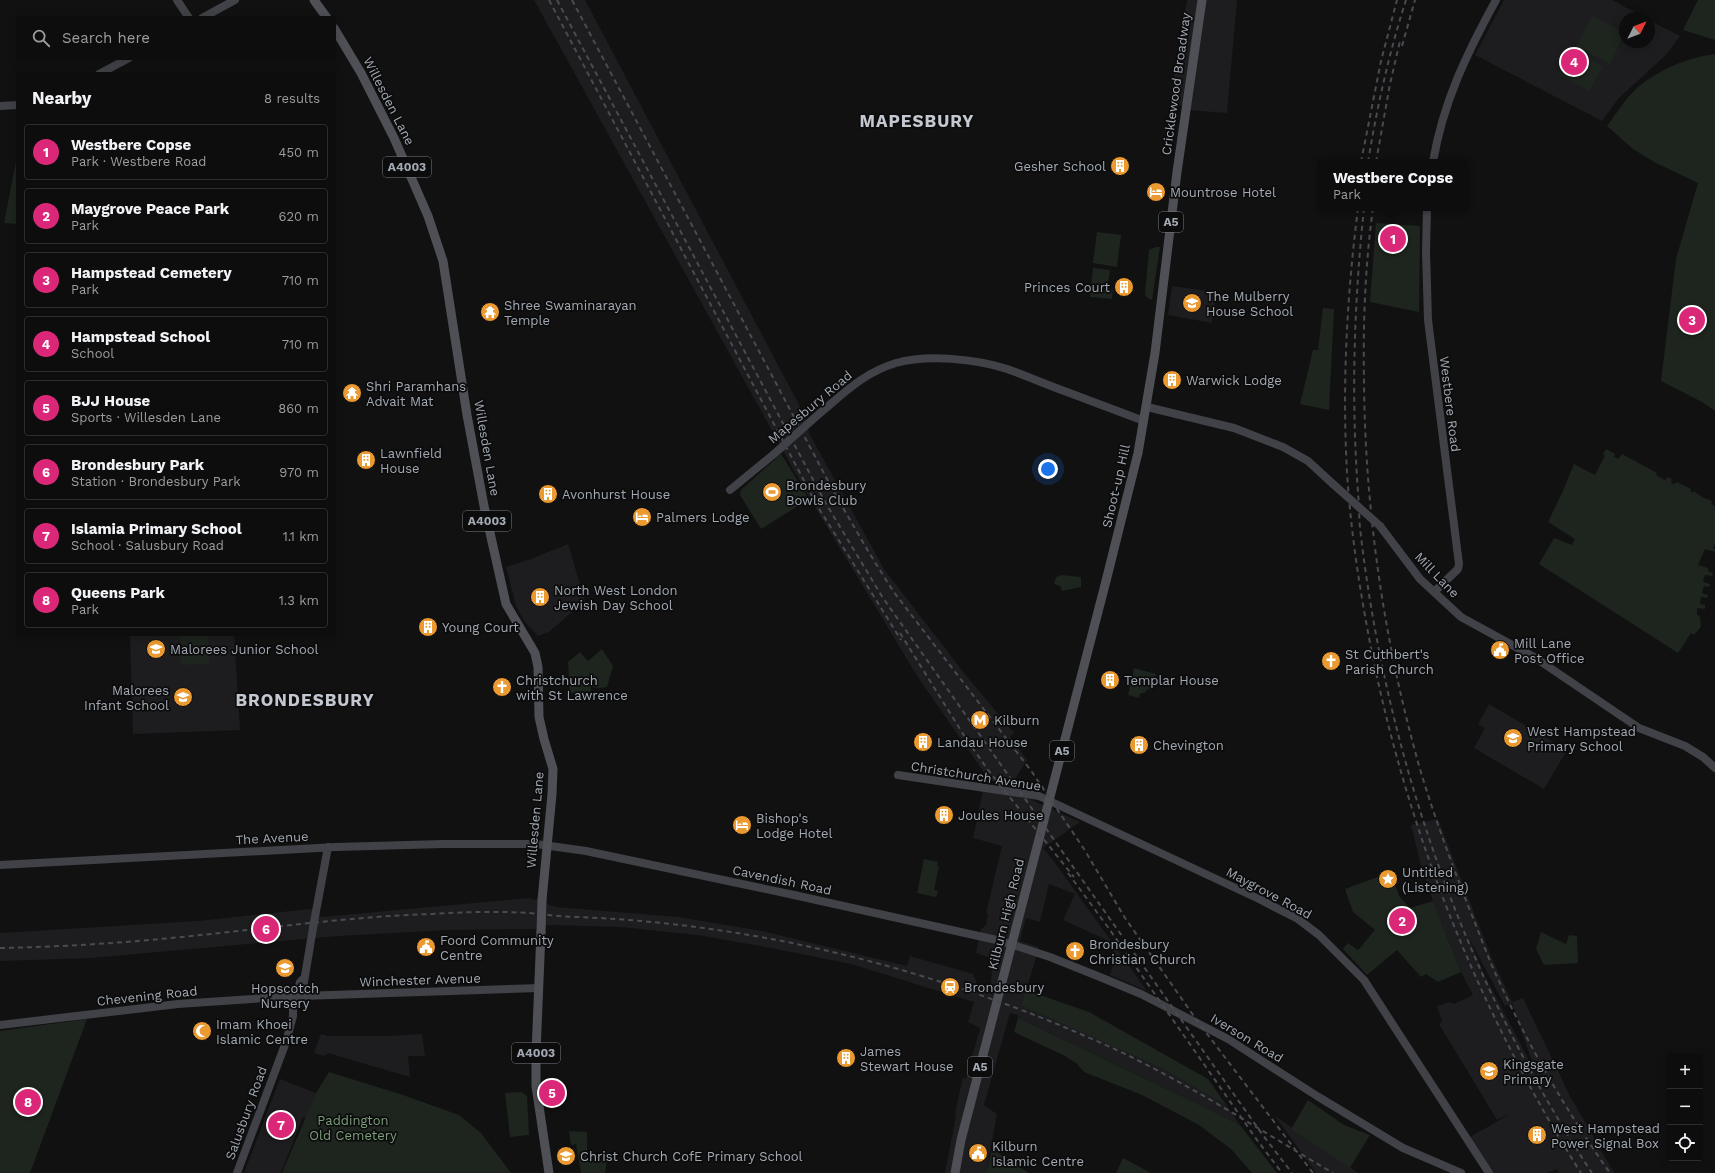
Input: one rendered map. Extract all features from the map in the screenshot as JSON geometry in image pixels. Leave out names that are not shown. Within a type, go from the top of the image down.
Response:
[{"type":"main road","points":[[314,0],[326,16]]},
{"type":"main road","name":"Cricklewood Broadway","points":[[1177,172],[1202,0]]},
{"type":"main road","name":"Willesden Lane","points":[[336,31],[361,73],[394,138],[428,216],[443,261],[466,408],[484,506],[506,604],[535,653],[538,667],[539,717],[553,769],[542,900],[536,1053],[536,1086],[549,1173]]},
{"type":"main road","name":"Shoot-up Hill","points":[[1049,801],[1116,542],[1147,407],[1177,172]]},
{"type":"main road","name":"Kilburn High Road","points":[[955,1173],[961,1140],[1049,801]]},
{"type":"street","points":[[177,0],[188,16]]},
{"type":"street","points":[[206,16],[235,0]]},
{"type":"street","points":[[1434,159],[1451,93],[1478,33],[1496,0]]},
{"type":"street","points":[[103,72],[125,60]]},
{"type":"street","points":[[0,106],[16,105]]},
{"type":"street","name":"Westbere Road","points":[[1427,211],[1426,251],[1428,320],[1459,564],[1458,569],[1434,592]]},
{"type":"street","name":"Mapesbury Road","points":[[730,490],[774,454],[850,387],[866,376],[896,363],[919,359],[974,361],[1006,369],[1144,421]]},
{"type":"street","name":"Mill Lane","points":[[1147,407],[1234,428],[1283,447],[1308,461],[1380,526],[1407,563],[1434,592],[1461,617],[1534,657],[1639,728],[1685,746],[1703,757],[1715,768]]},
{"type":"street","name":"Christchurch Avenue","points":[[898,775],[1039,796],[1049,801]]},
{"type":"street","name":"Maygrove Road","points":[[1049,801],[1259,898],[1298,919],[1319,935],[1364,980],[1489,1173]]},
{"type":"street","name":"The Avenue","points":[[0,865],[328,847],[479,843],[546,845]]},
{"type":"street","name":"Cavendish Road","points":[[546,845],[593,853],[794,895],[1012,944]]},
{"type":"street","name":"Salusbury Road","points":[[237,1173],[286,1042],[293,1016],[292,1009],[298,996],[300,982],[304,978],[328,847]]},
{"type":"street","name":"Iverson Road","points":[[1012,944],[1050,956],[1153,1000],[1228,1039],[1317,1096],[1403,1148],[1461,1173]]},
{"type":"street","name":"Winchester Avenue","points":[[298,996],[539,988]]},
{"type":"street","name":"Chevening Road","points":[[0,1025],[178,1004],[298,996]]},
{"type":"shaded area","points":[[534,0],[585,0],[806,418],[809,433],[884,569],[964,673],[1014,733],[1010,736],[1027,760],[1012,784],[990,781],[917,676],[807,494]]},
{"type":"shaded area","points":[[1187,0],[1237,0],[1227,113],[1187,110],[1170,99]]},
{"type":"shaded area","points":[[1504,0],[1612,0],[1635,12],[1619,12],[1619,48],[1655,48],[1655,23],[1680,36],[1667,54],[1619,98],[1602,121],[1475,55]]},
{"type":"shaded area","name":"The Mulberry House School","points":[[1172,286],[1216,292],[1212,323],[1168,315]]},
{"type":"shaded area","points":[[568,544],[585,601],[549,632],[538,636],[524,621],[516,606],[506,567]]},
{"type":"shaded area","points":[[130,636],[234,636],[240,730],[133,734]]},
{"type":"shaded area","name":"West Hampstead Primary School","points":[[1489,704],[1567,750],[1544,789],[1474,748],[1485,728],[1478,724]]},
{"type":"shaded area","points":[[983,790],[1025,797],[1080,822],[1043,848],[1147,991],[1110,975],[1116,955],[1105,939],[1063,920],[1075,894],[1049,884],[1040,922],[1026,918],[1020,941],[1039,947],[1022,1005],[1163,1069],[1227,1106],[1240,1125],[1018,1018],[1018,1015],[1010,1013],[984,1105],[997,1114],[986,1173],[945,1173],[961,1086],[963,1078],[966,1079],[980,1028],[968,1022],[974,1002],[851,964],[697,935],[621,927],[549,925],[534,929],[447,930],[338,936],[91,958],[0,961],[0,933],[198,921],[310,909],[321,917],[529,898],[556,907],[678,917],[762,931],[907,966],[910,956],[973,974],[978,986],[990,989],[993,959],[976,953],[981,929],[986,925],[988,914],[986,913],[1002,846],[973,838]]},
{"type":"shaded area","points":[[1438,819],[1490,954],[1512,1002],[1523,998],[1570,1096],[1614,1173],[1559,1173],[1557,1169],[1547,1173],[1493,1173],[1468,1138],[1512,1113],[1497,1120],[1439,1024],[1442,1021],[1437,1006],[1449,1002],[1454,1004],[1473,995],[1461,972],[1433,901],[1421,866],[1411,825]],"holes":[[[1469,938],[1505,1006],[1512,1003],[1537,1076],[1484,974]]]},
{"type":"shaded area","points":[[321,1034],[328,1036],[389,1036],[422,1034],[425,1056],[408,1056],[410,1077],[328,1053],[324,1056],[314,1053]]},
{"type":"shaded area","points":[[280,1079],[316,1093],[307,1117],[303,1117],[281,1173],[244,1173]]},
{"type":"shaded area","points":[[1275,1116],[1358,1173],[1316,1173]]},
{"type":"green space","points":[[1698,0],[1715,0],[1715,40],[1683,30]]},
{"type":"green space","points":[[1592,16],[1619,30],[1619,45],[1610,64],[1576,46]]},
{"type":"green space","points":[[1574,50],[1603,66],[1589,91],[1560,75]]},
{"type":"green space","points":[[1715,54],[1715,411],[1702,402],[1661,381],[1676,259],[1698,183],[1654,162],[1633,149],[1607,126],[1625,101],[1643,83],[1666,69],[1690,59]]},
{"type":"green space","points":[[16,161],[16,224],[4,223]]},
{"type":"green space","points":[[1376,223],[1420,226],[1419,312],[1370,302]]},
{"type":"green space","points":[[1097,232],[1121,235],[1117,267],[1093,263]]},
{"type":"green space","points":[[1160,247],[1152,300],[1146,297],[1145,294],[1149,250]]},
{"type":"green space","points":[[1093,268],[1110,270],[1108,285],[1110,286],[1110,289],[1113,290],[1112,299],[1090,297]]},
{"type":"green space","points":[[1323,308],[1334,309],[1329,410],[1300,404],[1313,350],[1318,350]]},
{"type":"green space","points":[[1606,449],[1615,454],[1614,457],[1618,459],[1622,454],[1657,473],[1656,475],[1665,480],[1667,477],[1672,479],[1671,483],[1674,484],[1677,482],[1691,489],[1690,491],[1693,493],[1694,491],[1702,497],[1712,501],[1711,504],[1715,506],[1715,544],[1713,548],[1715,549],[1715,552],[1705,549],[1698,565],[1708,568],[1708,571],[1713,573],[1712,576],[1705,575],[1703,582],[1710,584],[1709,587],[1704,586],[1702,593],[1708,595],[1707,598],[1701,597],[1700,604],[1705,605],[1705,609],[1697,608],[1697,615],[1700,616],[1701,627],[1694,635],[1691,633],[1678,653],[1539,564],[1554,538],[1572,545],[1575,539],[1548,522],[1574,464],[1595,475],[1605,456],[1603,454]]},
{"type":"green space","name":"Brondesbury Bowls Club","points":[[781,454],[809,499],[761,529],[740,495],[741,490]]},
{"type":"green space","points":[[1061,575],[1081,577],[1081,587],[1062,591],[1060,586],[1054,584],[1056,577]]},
{"type":"green space","points":[[180,636],[208,636],[208,647],[181,648]]},
{"type":"green space","points":[[602,649],[613,666],[607,687],[591,687],[591,694],[589,695],[570,693],[568,662],[580,652],[588,661]]},
{"type":"green space","points":[[209,650],[209,664],[181,665],[181,651]]},
{"type":"green space","points":[[1134,668],[1156,674],[1152,690],[1147,689],[1146,692],[1140,694],[1139,698],[1128,695]]},
{"type":"green space","points":[[924,859],[938,862],[937,866],[939,866],[934,890],[938,891],[936,897],[917,893]]},
{"type":"green space","points":[[1391,872],[1399,896],[1410,908],[1433,901],[1461,972],[1438,982],[1426,974],[1421,977],[1397,950],[1367,975],[1343,949],[1348,943],[1358,950],[1375,930],[1353,912],[1345,889]]},
{"type":"green space","points":[[1541,932],[1566,944],[1569,935],[1577,936],[1578,963],[1544,965],[1536,949]]},
{"type":"green space","points":[[1026,990],[1089,1012],[1208,1079],[1227,1106],[1163,1069],[1021,1005]]},
{"type":"green space","points":[[1018,1018],[1240,1125],[1277,1173],[1252,1173],[1232,1150],[1199,1125],[1142,1095],[1084,1072],[1076,1063],[1063,1055],[1014,1032]]},
{"type":"green space","points":[[87,1019],[30,1173],[0,1173],[0,1031]]},
{"type":"green space","name":"Paddington Old Cemetery","points":[[329,1072],[403,1095],[459,1115],[481,1133],[511,1173],[282,1173],[316,1093]]},
{"type":"green space","points":[[522,1092],[527,1096],[529,1135],[510,1137],[505,1093]]},
{"type":"green space","points":[[1308,1100],[1344,1125],[1370,1135],[1350,1168],[1291,1129]]},
{"type":"green space","points":[[569,1131],[587,1132],[587,1159],[607,1160],[605,1173],[581,1173],[576,1144],[571,1145]]},
{"type":"green space","points":[[992,1149],[1029,1173],[986,1173]]},
{"type":"green space","points":[[1123,1158],[1151,1173],[1116,1173]]},
{"type":"railway","points":[[549,0],[818,507],[901,640]]},
{"type":"railway","points":[[557,0],[825,502],[883,598],[1262,1134],[1292,1173]]},
{"type":"railway","points":[[572,0],[835,494],[893,591],[1032,772],[1084,849],[1125,918],[1198,1022],[1313,1173]]},
{"type":"railway","points":[[1362,159],[1381,61],[1397,0]]},
{"type":"railway","points":[[1369,159],[1384,80],[1406,0]]},
{"type":"railway","points":[[1402,46],[1415,0]]},
{"type":"railway","points":[[1377,159],[1390,84],[1400,41]]},
{"type":"railway","points":[[1358,211],[1346,340],[1345,406],[1347,472],[1354,544],[1374,663],[1408,797],[1430,863],[1455,927],[1482,991],[1512,1053],[1545,1114],[1581,1173]]},
{"type":"railway","points":[[1364,211],[1356,315],[1354,385],[1356,456],[1360,528],[1372,614],[1389,698],[1411,782],[1438,864],[1470,945],[1506,1023],[1547,1100],[1592,1173]]},
{"type":"railway","points":[[1373,211],[1366,273],[1364,338],[1365,430],[1368,479],[1379,576],[1396,674],[1407,721],[1420,769],[1437,822],[1462,891],[1494,970],[1510,1004],[1550,1079],[1579,1127],[1610,1173]]},
{"type":"railway","points":[[900,633],[965,737],[988,770],[1074,877]]},
{"type":"railway","points":[[1068,873],[1282,1173]]},
{"type":"railway","points":[[0,948],[120,942],[194,936],[363,918],[480,912],[528,913],[564,917],[639,921],[761,937],[882,964],[1000,1002],[1057,1024],[1121,1052],[1175,1080],[1333,1173]]},
{"type":"place","name":"Hampstead School","points":[[1574,62]]},
{"type":"place","name":"Gesher School","points":[[1120,166]]},
{"type":"place","name":"Mountrose Hotel","points":[[1156,192]]},
{"type":"place","name":"Westbere Copse","points":[[1393,239]]},
{"type":"place","name":"Princes Court","points":[[1124,287]]},
{"type":"place","name":"The Mulberry House School","points":[[1192,303]]},
{"type":"place","name":"Shree Swaminarayan Temple","points":[[490,312]]},
{"type":"place","name":"Hampstead Cemetery","points":[[1692,320]]},
{"type":"place","name":"Warwick Lodge","points":[[1172,380]]},
{"type":"place","name":"Shri Paramhans Advait Mat","points":[[352,393]]},
{"type":"place","name":"Lawnfield House","points":[[366,460]]},
{"type":"place","name":"Brondesbury Bowls Club","points":[[772,492]]},
{"type":"place","name":"Avonhurst House","points":[[548,494]]},
{"type":"place","name":"Palmers Lodge","points":[[642,517]]},
{"type":"place","name":"North West London Jewish Day School","points":[[540,597]]},
{"type":"place","name":"Young Court","points":[[428,627]]},
{"type":"place","name":"Malorees Junior School","points":[[156,649]]},
{"type":"place","name":"Mill Lane Post Office","points":[[1500,650]]},
{"type":"place","name":"St Cuthbert's Parish Church","points":[[1331,661]]},
{"type":"place","name":"Templar House","points":[[1110,680]]},
{"type":"place","name":"Christchurch with St Lawrence","points":[[502,687]]},
{"type":"place","name":"Malorees Infant School","points":[[183,697]]},
{"type":"place","name":"Kilburn","points":[[980,720]]},
{"type":"place","name":"West Hampstead Primary School","points":[[1513,738]]},
{"type":"place","name":"Landau House","points":[[923,742]]},
{"type":"place","name":"Chevington","points":[[1139,745]]},
{"type":"place","name":"Joules House","points":[[944,815]]},
{"type":"place","name":"Bishop's Lodge Hotel","points":[[742,825]]},
{"type":"place","name":"Untitled (Listening)","points":[[1388,879]]},
{"type":"place","name":"Maygrove Peace Park","points":[[1402,921]]},
{"type":"place","name":"Brondesbury Park","points":[[266,929]]},
{"type":"place","name":"Foord Community Centre","points":[[426,947]]},
{"type":"place","name":"Brondesbury Christian Church","points":[[1075,951]]},
{"type":"place","name":"Hopscotch Nursery","points":[[285,968]]},
{"type":"place","name":"Brondesbury","points":[[950,987]]},
{"type":"place","name":"Imam Khoei Islamic Centre","points":[[202,1031]]},
{"type":"place","name":"James Stewart House","points":[[846,1058]]},
{"type":"place","name":"Kingsgate Primary","points":[[1489,1071]]},
{"type":"place","name":"BJJ House","points":[[552,1093]]},
{"type":"place","name":"Queens Park","points":[[28,1102]]},
{"type":"place","name":"Islamia Primary School","points":[[281,1125]]},
{"type":"place","name":"West Hampstead Power Signal Box","points":[[1537,1135]]},
{"type":"place","name":"Kilburn Islamic Centre","points":[[978,1153]]},
{"type":"place","name":"Christ Church CofE Primary School","points":[[566,1156]]},
{"type":"district","name":"MAPESBURY","points":[[917,121]]},
{"type":"district","name":"BRONDESBURY","points":[[305,700]]}]
